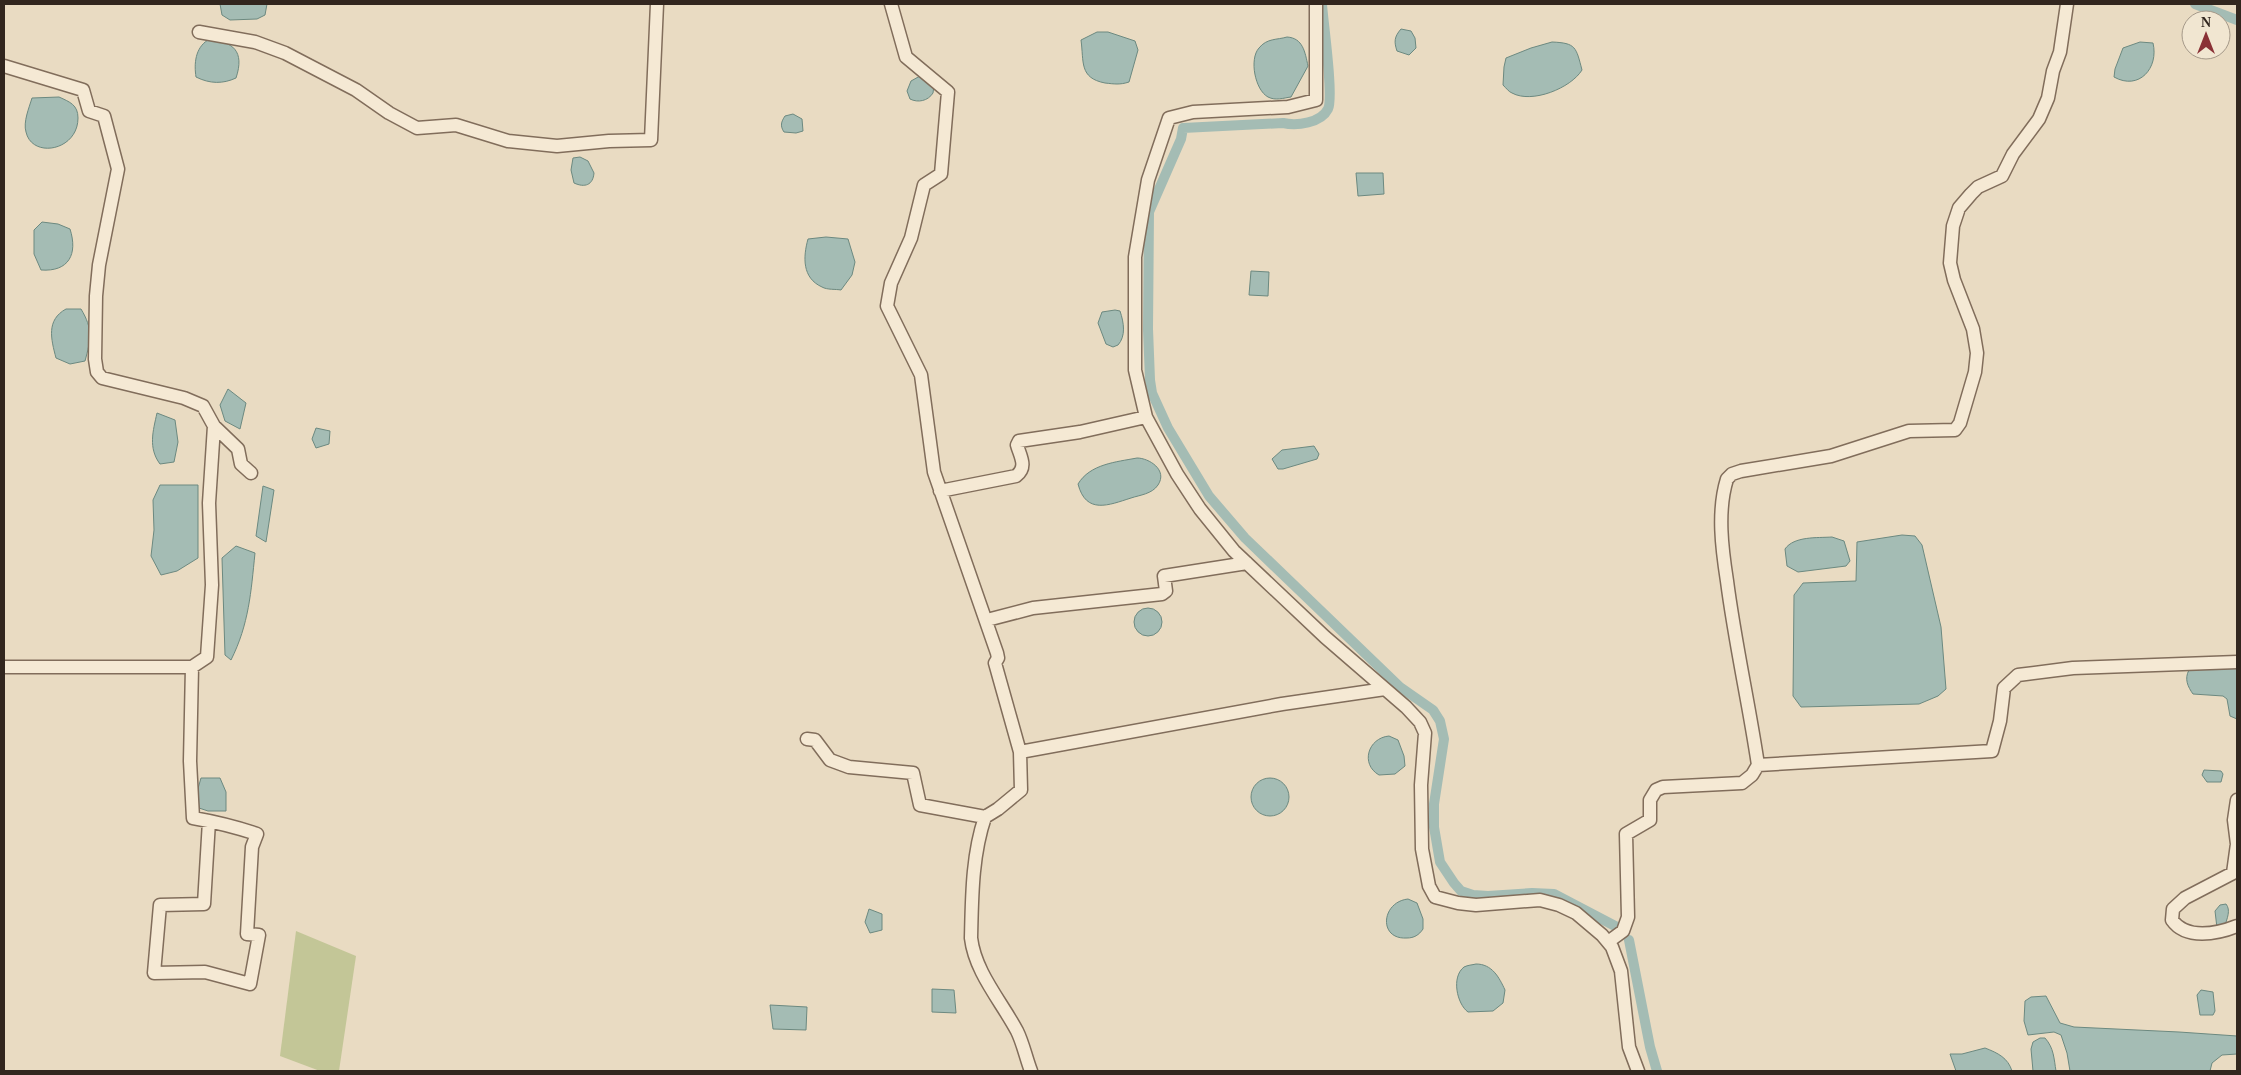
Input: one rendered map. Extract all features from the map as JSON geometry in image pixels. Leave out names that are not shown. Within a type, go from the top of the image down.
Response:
[{"type":"street","points":[[199,32],[255,42],[285,53],[356,90],[389,113],[417,128],[456,125],[508,141],[556,146],[608,141],[651,140],[657,4]]},
{"type":"street","points":[[891,4],[906,58],[948,92],[941,174],[924,185],[912,238],[891,283],[887,306],[921,375],[934,472],[969,575],[987,620],[998,658],[995,664],[1011,713],[1020,752],[1021,790],[985,817],[979,836],[975,859],[971,928],[972,950],[982,972],[1018,1033],[1031,1071]]},
{"type":"street","points":[[1316,4],[1316,100],[1288,107],[1193,112],[1169,118],[1148,180],[1135,257],[1135,370],[1146,417],[1176,474],[1200,509],[1234,550],[1325,637],[1420,722],[1425,733],[1421,785],[1422,849],[1430,886],[1435,896],[1458,903],[1476,905],[1531,900],[1559,905],[1588,922],[1612,947],[1621,971],[1629,1047],[1638,1071]]},
{"type":"street","points":[[1608,942],[1622,931],[1628,917],[1626,834],[1650,820],[1650,800],[1656,790],[1663,787],[1742,783],[1752,775],[1758,765],[1737,653],[1723,556],[1721,528],[1727,479],[1732,474],[1741,471],[1831,456],[1908,431],[1955,430],[1960,423],[1975,372],[1977,353],[1973,329],[1954,280],[1950,264],[1953,226],[1959,208],[1978,187],[2002,176],[2013,154],[2039,120],[2048,98],[2060,52],[2067,4]]},
{"type":"street","points":[[4,66],[83,90],[89,111],[104,116],[118,169],[99,266],[95,340],[97,372],[102,378],[184,398],[203,406],[214,426],[238,449],[241,464],[251,473]]},
{"type":"street","points":[[940,491],[1016,476],[1023,469],[1017,445],[1018,441],[1080,432],[1146,417]]},
{"type":"street","points":[[4,667],[192,667],[207,657],[212,585],[209,504],[214,426]]},
{"type":"street","points":[[987,620],[1033,608],[1162,594],[1166,591],[1164,576],[1248,563]]},
{"type":"street","points":[[1758,765],[1992,751],[2000,722],[2004,688],[2018,675],[2074,668],[2237,662]]},
{"type":"street","points":[[192,667],[190,761],[194,818],[230,825],[257,834],[252,847],[247,934],[259,935],[250,984],[205,972],[154,972],[160,905],[204,904],[209,821]]},
{"type":"street","points":[[1020,752],[1282,704],[1385,689]]},
{"type":"street","points":[[807,739],[815,740],[830,760],[849,766],[913,773],[920,805],[985,817]]},
{"type":"street","points":[[2237,800],[2234,820],[2237,844],[2234,873],[2185,898],[2174,909],[2172,920],[2178,928],[2186,932],[2206,933],[2225,931],[2237,926]]},
{"type":"green space","points":[[296,931],[356,956],[339,1071],[320,1071],[280,1056]]},
{"type":"water","points":[[220,4],[267,4],[265,15],[257,19],[230,20],[222,15]]},
{"type":"water","points":[[1401,29],[1411,31],[1415,38],[1416,48],[1409,55],[1397,51],[1395,45],[1395,40]]},
{"type":"water","points":[[1097,32],[1108,32],[1135,41],[1138,50],[1129,82],[1120,84],[1105,83],[1097,81],[1087,73],[1084,68],[1081,40]]},
{"type":"water","points":[[1287,37],[1300,43],[1308,66],[1291,97],[1274,99],[1268,97],[1260,88],[1255,74],[1254,59],[1259,48],[1265,42]]},
{"type":"water","points":[[208,40],[230,45],[235,49],[239,61],[236,78],[216,82],[196,77],[196,57],[200,47]]},
{"type":"water","points":[[1552,42],[1570,45],[1574,48],[1582,70],[1577,77],[1560,88],[1530,97],[1512,93],[1503,85],[1506,58]]},
{"type":"water","points":[[2140,42],[2153,43],[2153,61],[2145,75],[2131,81],[2123,81],[2114,77],[2123,48]]},
{"type":"water","points":[[920,76],[934,85],[933,93],[926,99],[919,101],[910,99],[907,91],[911,81]]},
{"type":"water","points":[[59,97],[70,102],[77,110],[76,129],[71,138],[54,148],[37,146],[30,141],[25,128],[32,98]]},
{"type":"water","points":[[793,114],[802,119],[803,131],[796,133],[784,132],[782,126],[785,116]]},
{"type":"water","points":[[580,157],[588,161],[594,173],[590,183],[585,185],[574,183],[571,170],[573,158]]},
{"type":"water","points":[[1356,173],[1383,173],[1384,194],[1358,196]]},
{"type":"water","points":[[42,222],[58,224],[70,229],[72,238],[73,246],[69,260],[58,268],[51,270],[41,270],[34,254],[34,230]]},
{"type":"water","points":[[826,237],[848,239],[855,262],[852,275],[841,290],[822,287],[815,283],[807,273],[805,253],[808,239]]},
{"type":"water","points":[[1251,271],[1269,272],[1268,296],[1249,295]]},
{"type":"water","points":[[66,309],[81,309],[88,322],[90,340],[85,361],[70,364],[56,358],[52,337],[53,324],[60,313]]},
{"type":"water","points":[[1120,311],[1124,329],[1121,341],[1113,347],[1106,344],[1098,323],[1102,312]]},
{"type":"water","points":[[228,389],[246,403],[240,429],[225,421],[220,405]]},
{"type":"water","points":[[157,413],[175,420],[178,442],[174,462],[160,464],[156,458],[153,439]]},
{"type":"water","points":[[316,428],[330,431],[329,444],[316,448],[312,439]]},
{"type":"water","points":[[1314,446],[1319,454],[1317,459],[1278,469],[1272,459],[1282,450]]},
{"type":"water","points":[[1137,458],[1152,463],[1161,474],[1158,485],[1153,490],[1146,494],[1107,505],[1092,504],[1082,494],[1078,484],[1089,472],[1104,465]]},
{"type":"water","points":[[160,485],[198,485],[198,558],[177,571],[161,575],[151,556],[154,530],[153,500]]},
{"type":"water","points":[[263,486],[274,490],[266,542],[256,536]]},
{"type":"water","points":[[1902,535],[1915,536],[1922,545],[1941,627],[1946,689],[1938,696],[1919,704],[1801,707],[1793,696],[1794,595],[1803,583],[1856,581],[1857,542]]},
{"type":"water","points":[[1832,537],[1844,541],[1850,561],[1846,566],[1798,572],[1787,566],[1785,549],[1789,545],[1806,538]]},
{"type":"water","points":[[236,546],[255,553],[245,621],[242,634],[231,660],[225,655],[222,558]]},
{"type":"water","points":[[1148,608],[1158,612],[1162,622],[1158,632],[1148,636],[1138,632],[1134,622],[1138,612]]},
{"type":"water","points":[[2237,668],[2237,719],[2230,716],[2227,699],[2223,696],[2193,694],[2188,686],[2187,677],[2189,670]]},
{"type":"water","points":[[1389,736],[1398,740],[1404,756],[1405,766],[1395,774],[1379,775],[1370,765],[1369,752],[1376,741]]},
{"type":"water","points":[[2204,770],[2221,771],[2223,774],[2221,782],[2207,782],[2202,775]]},
{"type":"water","points":[[201,778],[220,778],[226,792],[226,811],[208,811],[199,808],[197,792]]},
{"type":"water","points":[[1270,778],[1284,783],[1289,797],[1284,811],[1270,816],[1256,811],[1251,797],[1256,783]]},
{"type":"water","points":[[1408,899],[1417,903],[1423,919],[1423,929],[1412,937],[1398,937],[1391,933],[1387,927],[1386,920],[1392,907]]},
{"type":"water","points":[[2226,904],[2228,917],[2225,925],[2217,928],[2215,911],[2220,905]]},
{"type":"water","points":[[869,909],[882,914],[882,930],[870,933],[865,922]]},
{"type":"water","points":[[1476,964],[1491,969],[1505,990],[1503,1003],[1493,1011],[1468,1012],[1458,997],[1457,984],[1460,971],[1468,965]]},
{"type":"water","points":[[932,989],[954,990],[956,1013],[932,1012]]},
{"type":"water","points":[[2201,990],[2213,992],[2215,1011],[2213,1015],[2200,1015],[2197,995]]},
{"type":"water","points":[[2046,996],[2060,1023],[2074,1027],[2237,1036],[2237,1054],[2222,1055],[2212,1063],[2210,1071],[2070,1071],[2061,1035],[2054,1032],[2028,1035],[2024,1021],[2025,1001],[2031,997]]},
{"type":"water","points":[[770,1005],[807,1007],[806,1030],[773,1029]]},
{"type":"water","points":[[2040,1038],[2045,1038],[2050,1046],[2056,1071],[2033,1071],[2031,1049],[2033,1042]]},
{"type":"water","points":[[1985,1048],[2002,1056],[2012,1071],[1956,1071],[1950,1054],[1962,1054]]},
{"type":"waterway","points":[[1322,4],[1330,90],[1330,102],[1325,114],[1320,118],[1302,124],[1283,123],[1183,128],[1181,139],[1149,212],[1148,329],[1152,393],[1168,428],[1209,496],[1245,538],[1400,687],[1433,710],[1440,721],[1444,739],[1434,804],[1434,827],[1440,862],[1454,883],[1461,891],[1473,895],[1554,894],[1617,927]]},
{"type":"waterway","points":[[2195,4],[2237,20]]},
{"type":"waterway","points":[[1629,940],[1650,1047],[1657,1071]]}]
